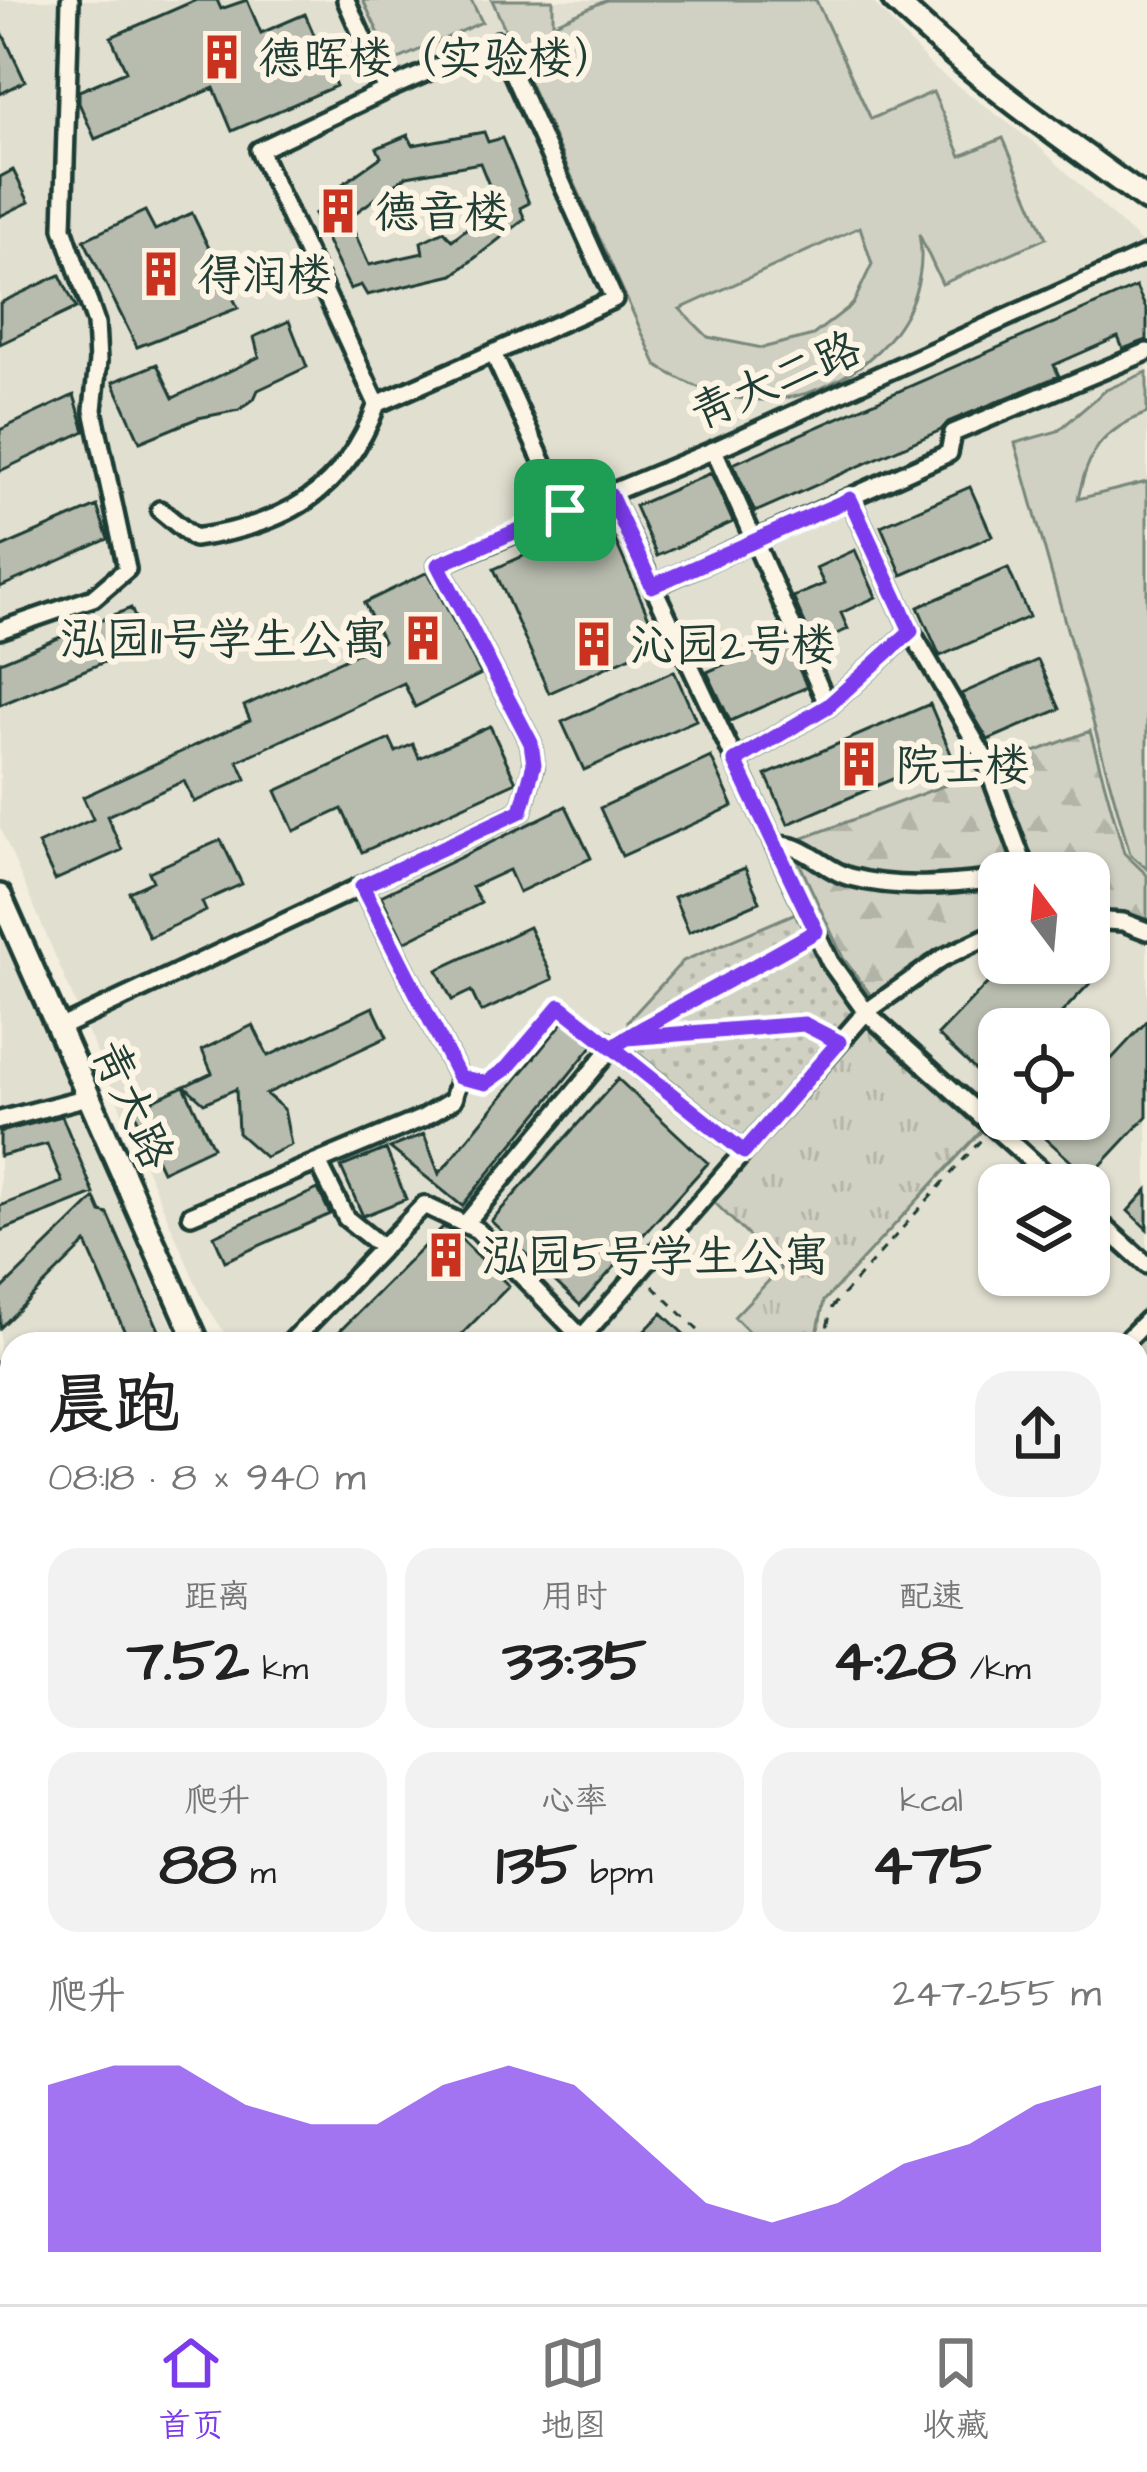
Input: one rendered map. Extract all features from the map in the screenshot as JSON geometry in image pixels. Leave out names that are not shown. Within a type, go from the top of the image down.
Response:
[{"type":"street","points":[[0,630],[93,598],[127,569],[93,410],[96,323],[63,228],[70,0]]},
{"type":"street","points":[[346,0],[386,90]]},
{"type":"street","points":[[894,0],[1046,129],[1147,200]]},
{"type":"street","points":[[160,510],[194,538],[238,532],[283,515],[302,506],[339,473],[363,441],[377,404],[614,298],[498,41],[259,150],[377,404]]},
{"type":"street","points":[[57,1029],[521,811],[534,764],[531,743],[438,565],[714,450],[1144,257]]},
{"type":"street","name":"青大二路","points":[[565,512],[1144,257]]},
{"type":"street","points":[[652,586],[949,453],[952,433],[1147,352]]},
{"type":"street","points":[[493,353],[565,512]]},
{"type":"street","points":[[714,450],[828,706]]},
{"type":"street","points":[[610,495],[830,962],[866,1012],[978,1113]]},
{"type":"street","points":[[850,499],[911,631],[983,755],[1019,852]]},
{"type":"street","points":[[735,761],[828,706],[911,631]]},
{"type":"street","points":[[775,846],[790,843],[844,875],[885,885],[978,880]]},
{"type":"street","points":[[190,1216],[423,1118],[453,1100],[459,1077],[362,886]]},
{"type":"street","name":"青大路","points":[[0,896],[193,1332]]},
{"type":"street","points":[[1110,921],[1147,931]]},
{"type":"street","points":[[587,1332],[866,1012],[942,958],[978,941]]},
{"type":"street","points":[[465,1224],[608,1043],[744,1152]]},
{"type":"street","points":[[0,1120],[88,1097]]},
{"type":"street","points":[[1008,1140],[1035,1164]]},
{"type":"street","points":[[318,1162],[346,1218],[383,1248]]},
{"type":"street","points":[[302,1332],[424,1205],[477,1230],[571,1332]]},
{"type":"street","points":[[1110,1232],[1147,1265]]},
{"type":"path","points":[[816,931],[627,1038],[804,1024],[839,1042]]},
{"type":"path","points":[[459,1077],[486,1083],[496,1076],[560,1006],[608,1043]]},
{"type":"path","points":[[826,1332],[832,1307],[981,1140]]},
{"type":"path","points":[[639,1272],[700,1332]]},
{"type":"shaded area","points":[[0,0],[871,0],[932,67],[1035,143],[1147,248],[1147,1332],[224,1332],[202,1298],[0,827]]},
{"type":"shaded area","points":[[0,923],[175,1332],[0,1332]]},
{"type":"green space","points":[[363,0],[471,0],[482,22],[392,62]]},
{"type":"green space","points":[[492,0],[553,0],[553,24],[607,0],[816,0],[871,119],[933,92],[961,156],[1003,138],[1046,238],[942,284],[919,234],[921,266],[913,297],[899,325],[853,371],[793,397],[761,400],[707,391],[657,366]],"holes":[[[860,227],[872,264],[853,304],[813,335],[762,348],[708,337],[680,309]]]},
{"type":"green space","points":[[1147,372],[1147,413],[1118,427],[1099,445],[1078,499],[1147,482],[1147,869],[1130,854],[1015,443],[1058,431],[1106,390]]},
{"type":"green space","points":[[1090,731],[1124,853],[1147,875],[1147,924],[1110,917],[1110,852],[1025,852],[994,767]]},
{"type":"green space","points":[[983,771],[1012,852],[978,852],[978,932],[939,951],[872,997],[843,958],[790,843]]},
{"type":"green space","points":[[798,912],[857,1010],[744,1142],[624,1048],[628,1021],[683,961]]},
{"type":"green space","points":[[866,1020],[978,1119],[978,1135],[824,1301],[818,1332],[749,1332],[734,1317],[781,1268],[712,1200]]},
{"type":"building","name":"德晖楼（实验楼）","points":[[196,0],[217,0],[221,9],[247,0],[261,33],[305,14],[336,86],[232,131],[214,88],[95,139],[79,103],[79,91],[126,71],[111,37]]},
{"type":"building","points":[[0,28],[25,81],[0,94]]},
{"type":"building","name":"德音楼","points":[[484,132],[488,142],[502,138],[529,203],[520,208],[525,219],[453,275],[367,295],[361,285],[350,289],[314,214],[325,208],[320,200],[381,157],[377,148],[408,135],[413,145]],"holes":[[[480,163],[497,205],[452,240],[444,231],[421,242],[423,253],[369,265],[348,218],[407,176]]]},
{"type":"building","points":[[13,170],[29,202],[0,216],[0,177]]},
{"type":"building","name":"得润楼","points":[[145,211],[155,230],[192,213],[238,308],[137,347],[84,240]]},
{"type":"building","points":[[60,275],[76,308],[0,344],[0,303]]},
{"type":"building","points":[[1136,287],[1147,311],[1147,340],[1123,349],[1118,337],[1054,365],[1059,376],[755,512],[733,464]]},
{"type":"building","name":"得润楼","points":[[289,321],[307,367],[258,390],[239,410],[198,418],[140,442],[113,382],[157,364],[173,398],[259,357],[254,337]]},
{"type":"building","points":[[74,395],[85,431],[0,471],[0,430]]},
{"type":"building","points":[[711,473],[733,522],[657,556],[635,506]]},
{"type":"building","points":[[970,487],[992,536],[902,575],[881,526]]},
{"type":"building","points":[[97,506],[108,539],[0,587],[0,548]]},
{"type":"building","points":[[606,519],[660,643],[549,693],[494,569]]},
{"type":"building","points":[[855,550],[876,597],[841,613],[848,629],[814,644],[793,597],[824,584],[816,568]]},
{"type":"building","points":[[1008,568],[1029,617],[940,656],[918,607]]},
{"type":"building","points":[[428,572],[481,674],[415,707],[404,683],[238,761],[246,779],[194,802],[184,781],[107,816],[122,850],[55,880],[38,844],[93,819],[83,797],[250,720],[244,706],[383,641],[364,603]]},
{"type":"building","points":[[131,608],[146,645],[0,705],[0,662]]},
{"type":"building","points":[[785,638],[807,687],[730,721],[707,672]]},
{"type":"building","points":[[1038,660],[1060,709],[988,740],[961,694]]},
{"type":"building","points":[[674,671],[696,720],[584,770],[562,722]]},
{"type":"building","name":"院士楼","points":[[930,704],[951,754],[788,824],[766,775]]},
{"type":"building","points":[[490,726],[516,782],[362,852],[342,809],[294,831],[276,791],[390,739],[396,752],[413,744],[419,758]]},
{"type":"building","points":[[711,757],[733,806],[622,856],[600,808]]},
{"type":"building","points":[[566,806],[591,858],[519,892],[509,870],[472,887],[481,903],[404,942],[381,896]]},
{"type":"building","points":[[221,840],[242,884],[202,902],[206,911],[149,937],[129,892],[153,881],[149,872]]},
{"type":"building","points":[[745,868],[760,902],[689,932],[674,897]]},
{"type":"building","points":[[529,927],[553,979],[481,1012],[471,991],[452,1000],[437,970]]},
{"type":"building","points":[[987,984],[1089,984],[1066,1008],[978,1008],[978,1072],[938,1035]]},
{"type":"building","points":[[373,1007],[387,1037],[266,1094],[284,1109],[291,1145],[265,1157],[238,1133],[236,1089],[204,1103],[185,1086],[212,1073],[202,1050],[253,1025],[268,1056]]},
{"type":"building","points":[[564,1021],[593,1045],[462,1206],[390,1148],[424,1134],[439,1174]]},
{"type":"building","points":[[1147,1021],[1147,1116],[1102,1164],[1074,1164],[1048,1140],[1110,1140],[1110,1061]]},
{"type":"building","points":[[618,1079],[708,1163],[580,1305],[491,1221]]},
{"type":"building","points":[[184,1086],[213,1147],[162,1171],[133,1110]]},
{"type":"building","points":[[62,1116],[94,1194],[0,1231],[0,1206],[62,1182],[47,1144],[0,1156],[0,1132]]},
{"type":"building","points":[[386,1149],[406,1199],[363,1216],[341,1167]]},
{"type":"building","points":[[318,1189],[330,1214],[225,1261],[214,1236]]},
{"type":"building","points":[[1147,1190],[1147,1229],[1128,1211]]},
{"type":"building","points":[[95,1198],[101,1212],[108,1214],[160,1332],[125,1332],[86,1243],[0,1328],[0,1291]]},
{"type":"building","name":"泓园5号学生公寓","points":[[443,1227],[509,1286],[464,1332],[339,1332]]},
{"type":"building","points":[[662,1313],[682,1332],[644,1332]]},
{"type":"place","name":"德晖楼（实验楼）","points":[[222,57]]},
{"type":"place","name":"德音楼","points":[[338,211]]},
{"type":"place","name":"得润楼","points":[[161,274]]},
{"type":"place","name":"泓园11号学生公寓","points":[[423,638]]},
{"type":"place","name":"沁园2号楼","points":[[594,644]]},
{"type":"place","name":"院士楼","points":[[859,764]]},
{"type":"place","name":"泓园5号学生公寓","points":[[446,1255]]},
{"type":"route","points":[[565,510],[438,565],[531,743],[534,764],[521,811],[362,886],[459,1077],[486,1083],[507,1068],[560,1006],[612,1047],[627,1038],[804,1024],[839,1042],[744,1152],[612,1047],[627,1038],[677,1009],[762,963],[816,931],[735,761],[828,706],[911,631],[850,499],[652,586],[610,495],[565,510]]}]
